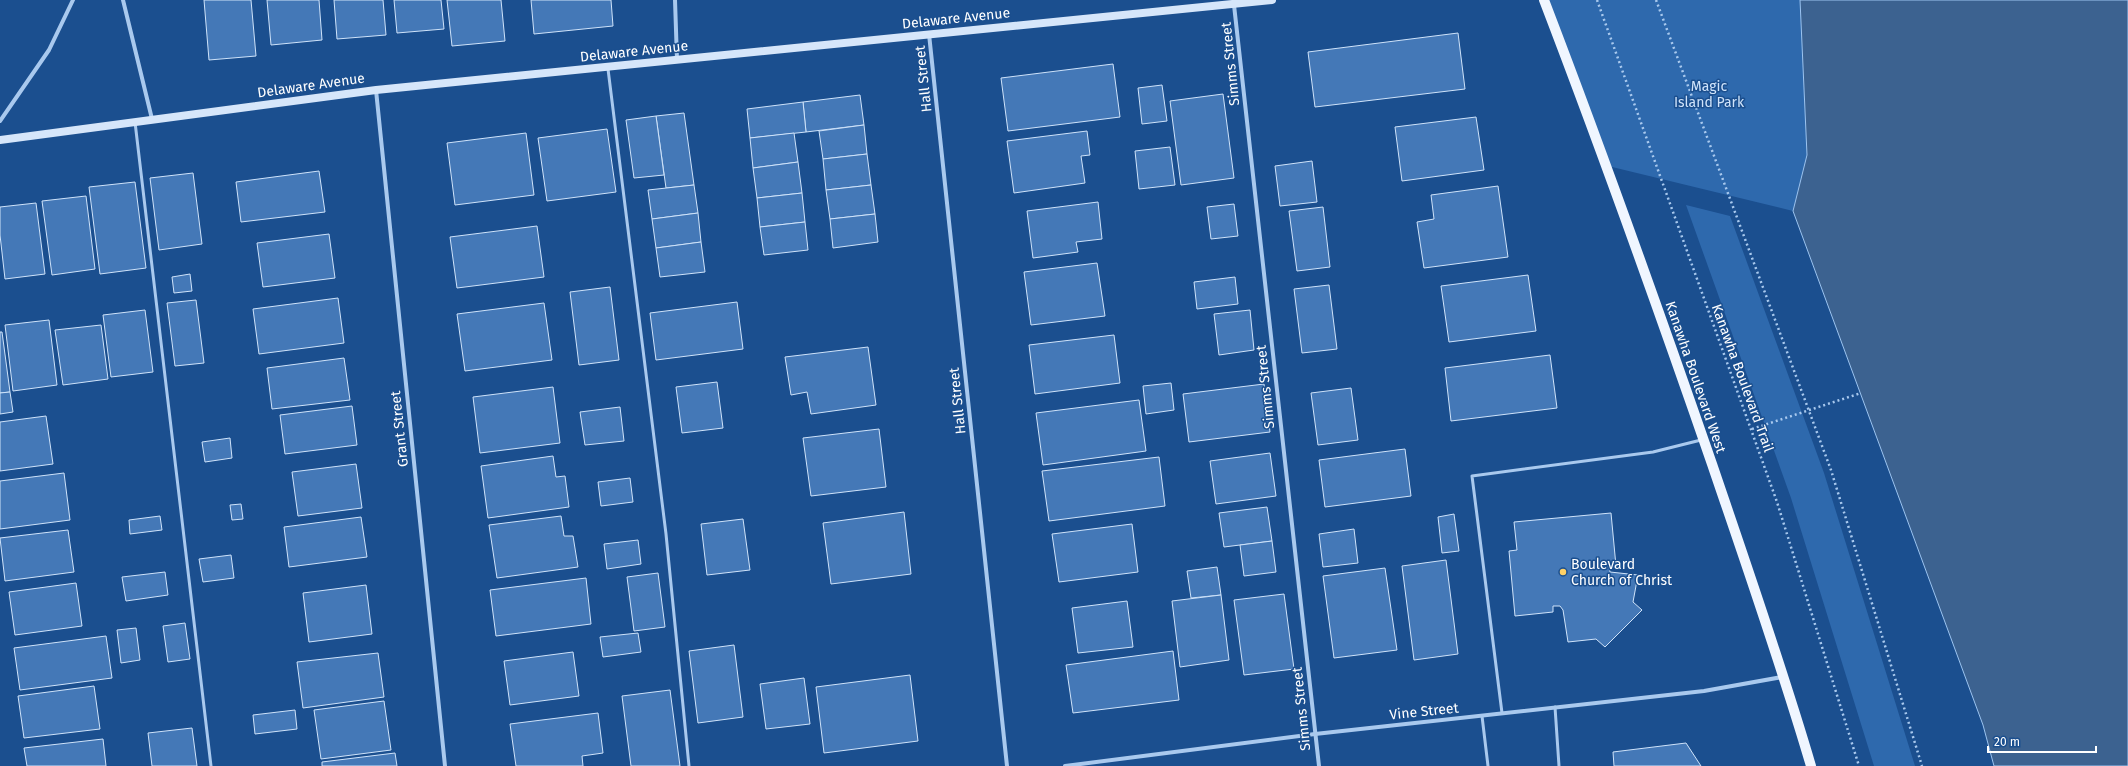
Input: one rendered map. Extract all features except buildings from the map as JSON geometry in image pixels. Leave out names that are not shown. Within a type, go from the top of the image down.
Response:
[{"type":"main road","name":"Kanawha Boulevard West","points":[[1544,0],[1608,166],[1785,677],[1811,766]]},
{"type":"street","points":[[0,121],[49,50],[73,0]]},
{"type":"street","points":[[123,0],[152,120]]},
{"type":"street","points":[[675,0],[677,60]]},
{"type":"street","name":"Delaware Avenue","points":[[0,140],[376,90],[1272,0]]},
{"type":"street","name":"Simms Street","points":[[1234,5],[1319,766]]},
{"type":"street","name":"Hall Street","points":[[929,34],[1007,766]]},
{"type":"street","name":"Grant Street","points":[[376,90],[445,766]]},
{"type":"street","name":"Vine Street","points":[[1065,766],[1315,734],[1704,691],[1785,677]]},
{"type":"lane","points":[[608,67],[666,534],[689,766]]},
{"type":"lane","points":[[135,122],[211,766]]},
{"type":"lane","points":[[1502,713],[1472,476],[1653,452],[1703,439]]},
{"type":"lane","points":[[1555,708],[1559,766]]},
{"type":"lane","points":[[1482,716],[1488,766]]},
{"type":"path","name":"Kanawha Boulevard Trail","points":[[1597,0],[1651,154],[1752,428],[1777,502],[1859,766]]},
{"type":"path","points":[[1656,0],[1831,470],[1922,766]]},
{"type":"path","points":[[1752,428],[1861,393]]},
{"type":"green space","name":"Magic Island Park","points":[[1544,0],[1800,0],[1807,155],[1793,211],[1608,166]]},
{"type":"green space","points":[[1686,205],[1730,216],[1824,473],[1915,766],[1874,766],[1791,498]]},
{"type":"shaded area","points":[[1800,0],[2128,0],[2128,766],[1994,766],[1983,725],[1793,211],[1807,155]]},
{"type":"place","name":"Boulevard Church of Christ","points":[[1563,572]]}]
